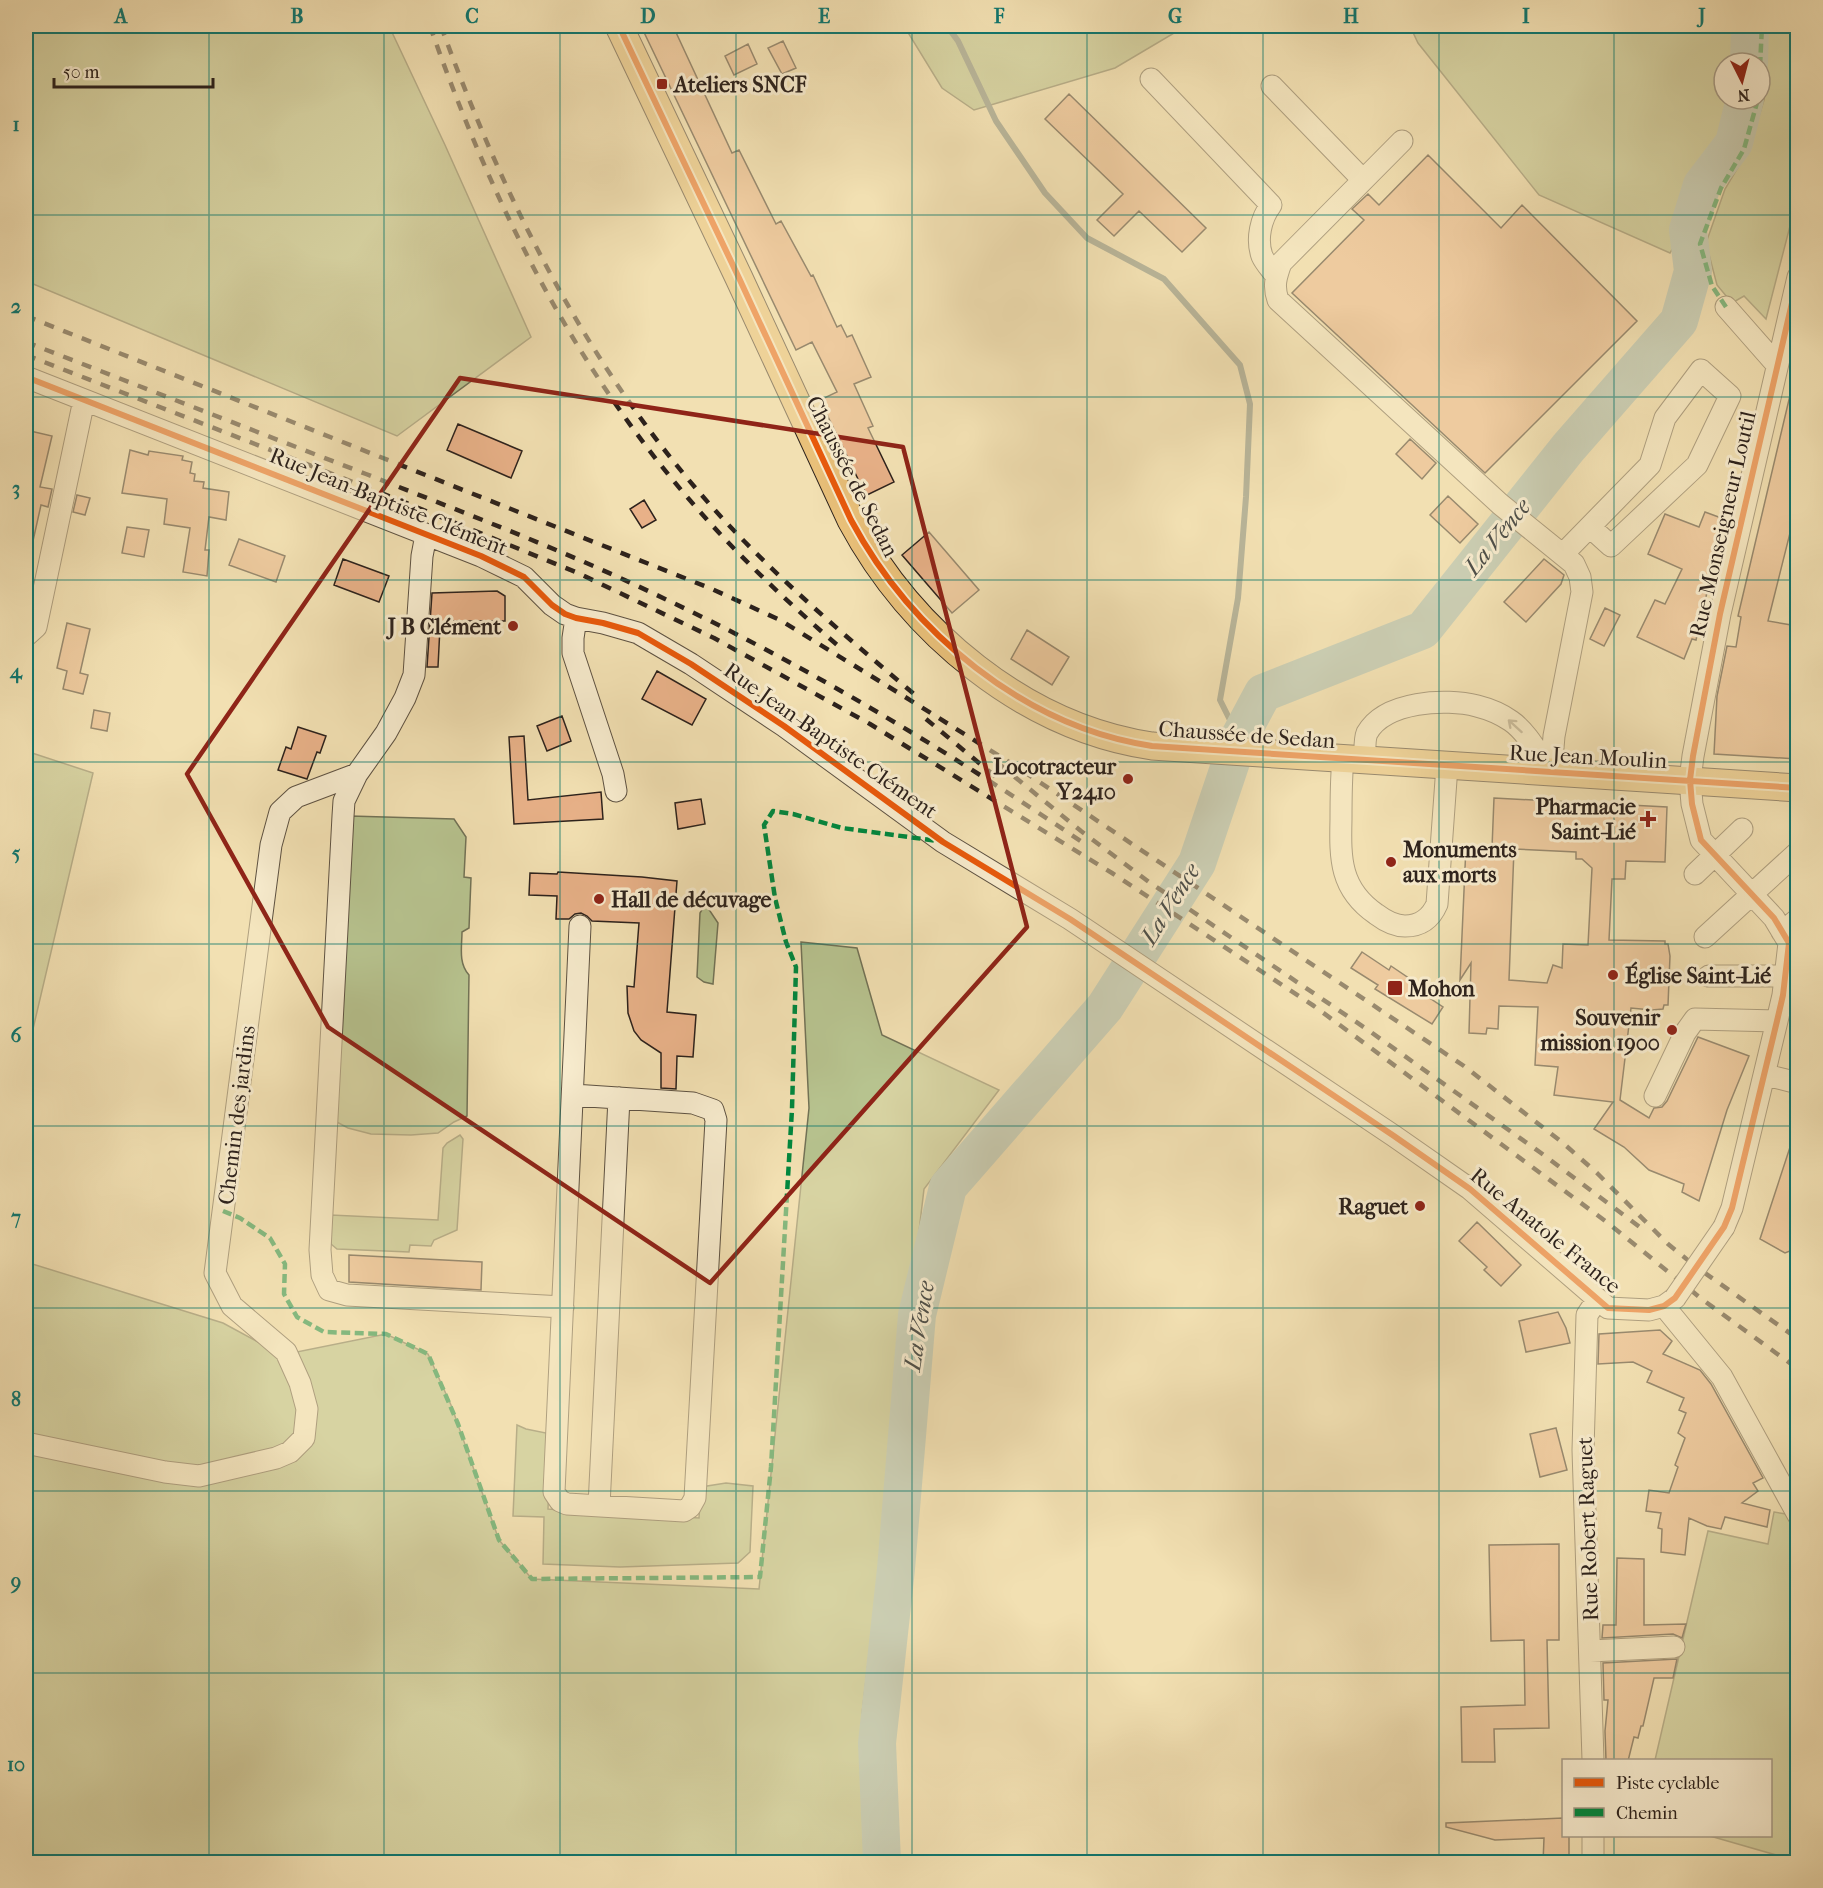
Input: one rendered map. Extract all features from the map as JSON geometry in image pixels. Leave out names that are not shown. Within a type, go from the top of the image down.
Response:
[{"type":"main road","name":"Chaussée de Sedan","points":[[619,26],[867,550],[896,590],[950,645],[995,681],[1056,718],[1086,730],[1131,743],[1447,766]]},
{"type":"main road","name":"Rue Jean Moulin","points":[[1447,766],[1797,788]]},
{"type":"street","points":[[1151,79],[1271,205],[1264,215],[1260,236],[1262,256],[1276,276]]},
{"type":"street","points":[[1272,87],[1363,180]]},
{"type":"street","points":[[1402,141],[1281,263],[1274,290],[1278,300],[1500,504],[1574,564],[1580,577],[1582,592],[1554,736],[1551,772]]},
{"type":"street","name":"Rue Monseigneur Loutil","points":[[1790,926],[1774,918],[1701,840],[1692,804],[1690,780],[1720,614],[1797,277]]},
{"type":"street","points":[[1726,308],[1777,365]]},
{"type":"street","points":[[1563,555],[1590,527],[1650,465],[1665,418],[1701,370],[1730,396],[1697,465],[1611,546],[1590,527]]},
{"type":"street","name":"Rue Jean-Baptiste Clément","points":[[26,377],[507,568],[524,577],[552,605],[576,618],[638,633],[691,664],[784,726],[944,842],[1110,946]]},
{"type":"street","points":[[26,636],[36,627],[84,400]]},
{"type":"street","points":[[426,535],[422,556],[414,675],[405,698],[386,733],[357,774],[344,801],[320,1250],[322,1275],[329,1290],[346,1295],[563,1307]]},
{"type":"street","points":[[576,618],[573,653],[613,774],[616,791]]},
{"type":"street","points":[[1447,766],[1437,904],[1433,914],[1426,920],[1405,926],[1394,924],[1369,909],[1351,888],[1345,875],[1340,851],[1354,760],[1366,734],[1378,720],[1401,707],[1449,703],[1476,705],[1514,723],[1551,772]]},
{"type":"street","name":"Chemin des jardins","points":[[26,1443],[165,1472],[199,1476],[276,1458],[290,1452],[304,1438],[307,1409],[300,1383],[286,1352],[232,1306],[215,1273],[271,844],[280,812],[296,797],[357,774]]},
{"type":"street","points":[[1695,874],[1742,829]]},
{"type":"street","points":[[1705,937],[1797,852]]},
{"type":"street","points":[[573,1095],[693,1103],[713,1110],[716,1120],[695,1498],[690,1507],[684,1511],[567,1504],[560,1501],[554,1492],[580,926]]},
{"type":"street","points":[[1790,926],[1778,1021],[1732,1208],[1724,1227],[1670,1302],[1722,1377],[1797,1515]]},
{"type":"street","name":"Rue Anatole France","points":[[1110,946],[1470,1189],[1608,1308],[1649,1310],[1670,1302]]},
{"type":"street","points":[[1709,976],[1785,976]]},
{"type":"street","points":[[1655,1096],[1685,1032],[1695,1019],[1778,1021]]},
{"type":"street","points":[[1766,1075],[1797,1083]]},
{"type":"street","points":[[599,1506],[619,1098]]},
{"type":"street","name":"Rue Robert Raguet","points":[[1593,1759],[1583,1450],[1587,1315],[1597,1300]]},
{"type":"street","points":[[1590,1651],[1674,1647]]},
{"type":"street","points":[[1593,1837],[1593,1863]]},
{"type":"highlighted area","points":[[460,378],[903,447],[1027,927],[710,1283],[328,1027],[187,774]]},
{"type":"green space","points":[[26,26],[389,26],[531,337],[397,436],[26,281]]},
{"type":"green space","points":[[904,26],[1186,26],[1115,68],[974,110],[942,88]]},
{"type":"green space","points":[[1410,26],[1751,26],[1748,51],[1712,51],[1712,111],[1743,111],[1740,138],[1670,253],[1539,195],[1418,43]]},
{"type":"green space","points":[[1766,26],[1797,26],[1797,199],[1766,319],[1744,296],[1732,303],[1717,285],[1706,243],[1725,189],[1749,149],[1761,111],[1772,111],[1772,51],[1765,51]]},
{"type":"green space","points":[[26,751],[93,773],[29,1046],[26,1044]]},
{"type":"green space","points":[[350,816],[454,819],[466,837],[464,877],[471,878],[469,928],[462,932],[461,949],[463,965],[469,975],[467,1116],[438,1133],[371,1134],[348,1128],[333,1120]]},
{"type":"green space","points":[[703,908],[708,908],[718,923],[713,984],[697,977],[700,913]]},
{"type":"green space","points":[[801,942],[857,948],[882,1035],[999,1090],[924,1189],[862,1714],[864,1862],[26,1862],[26,1262],[223,1323],[282,1355],[386,1334],[428,1354],[451,1405],[499,1540],[532,1579],[759,1589],[809,1108]]},
{"type":"green space","points":[[460,1135],[463,1139],[457,1230],[434,1240],[431,1246],[410,1245],[409,1252],[337,1249],[331,1244],[331,1215],[438,1220],[443,1148]]},
{"type":"green space","points":[[517,1425],[551,1434],[548,1509],[699,1518],[701,1487],[726,1483],[753,1486],[750,1552],[738,1563],[620,1567],[543,1564],[544,1517],[513,1516]]},
{"type":"green space","points":[[1774,1512],[1786,1514],[1798,1535],[1797,1861],[1713,1837],[1772,1837],[1772,1759],[1655,1759],[1708,1531],[1768,1544]]},
{"type":"building","points":[[641,26],[673,26],[732,153],[739,150],[776,224],[781,221],[811,276],[813,275],[837,327],[841,325],[847,337],[852,335],[871,377],[854,384],[873,426],[868,428],[894,482],[867,495],[858,479],[820,400],[837,392],[812,342],[796,350]]},
{"type":"building","points":[[783,41],[796,68],[782,74],[768,48]]},
{"type":"building","points":[[748,44],[757,64],[734,75],[725,56]]},
{"type":"building","points":[[1069,94],[1206,228],[1182,252],[1139,211],[1114,236],[1097,220],[1123,194],[1045,119]]},
{"type":"building","points":[[1428,155],[1501,228],[1522,205],[1637,321],[1485,473],[1292,293],[1364,220],[1352,209],[1368,194],[1379,205]]},
{"type":"building","points":[[1791,391],[1797,392],[1797,505],[1768,621],[1797,626],[1797,759],[1714,754],[1717,696],[1727,646],[1736,647],[1741,617],[1738,616]]},
{"type":"building","points":[[458,424],[522,451],[511,478],[447,450]]},
{"type":"building","points":[[26,430],[52,436],[40,487],[52,489],[48,507],[41,505],[33,541],[26,540]]},
{"type":"building","points":[[1410,439],[1436,463],[1422,479],[1396,454]]},
{"type":"building","points":[[130,450],[148,455],[149,451],[183,456],[182,460],[192,462],[190,473],[195,474],[194,481],[204,482],[203,488],[229,492],[226,520],[209,517],[205,550],[209,550],[207,576],[183,572],[190,528],[164,524],[167,499],[122,493]]},
{"type":"building","points":[[77,495],[90,498],[85,515],[73,512]]},
{"type":"building","points":[[1448,496],[1478,524],[1460,543],[1430,515]]},
{"type":"building","points":[[644,500],[656,520],[642,528],[630,509]]},
{"type":"building","points":[[1705,512],[1724,519],[1696,640],[1692,639],[1684,659],[1637,637],[1655,600],[1665,604],[1682,569],[1648,554],[1665,514],[1699,527]]},
{"type":"building","points":[[127,527],[149,530],[144,557],[122,553]]},
{"type":"building","points":[[929,532],[979,590],[952,613],[902,555]]},
{"type":"building","points":[[239,539],[285,556],[276,582],[229,565]]},
{"type":"building","points":[[343,559],[389,576],[379,602],[334,585]]},
{"type":"building","points":[[1544,559],[1564,575],[1561,584],[1526,622],[1504,602]]},
{"type":"building","points":[[497,591],[505,596],[505,621],[450,621],[450,626],[440,627],[438,667],[427,667],[432,593]]},
{"type":"building","points":[[1605,608],[1620,615],[1604,646],[1590,639]]},
{"type":"building","points":[[67,623],[90,629],[80,673],[88,675],[83,694],[63,689],[67,671],[57,668]]},
{"type":"building","points":[[1027,630],[1069,657],[1052,685],[1011,659]]},
{"type":"building","points":[[657,671],[706,699],[692,725],[642,699]]},
{"type":"building","points":[[94,710],[110,713],[107,731],[91,728]]},
{"type":"building","points":[[562,716],[571,741],[547,751],[537,726]]},
{"type":"building","points":[[298,727],[326,736],[307,779],[278,770],[286,747],[291,749]]},
{"type":"building","points":[[524,736],[528,800],[601,792],[603,819],[514,824],[509,737]]},
{"type":"building","points":[[1494,798],[1667,807],[1665,862],[1626,861],[1625,879],[1612,879],[1609,940],[1665,941],[1665,944],[1668,944],[1670,956],[1668,1005],[1664,1005],[1663,1009],[1652,1010],[1631,1008],[1620,1100],[1649,1118],[1654,1108],[1662,1107],[1667,1101],[1698,1037],[1749,1056],[1727,1110],[1699,1201],[1682,1192],[1684,1184],[1649,1170],[1624,1147],[1594,1129],[1613,1102],[1554,1095],[1558,1067],[1535,1065],[1538,1007],[1499,1006],[1498,1029],[1487,1028],[1486,1034],[1469,1033],[1471,963],[1460,980],[1466,846],[1492,848]],"holes":[[[1514,849],[1576,852],[1576,859],[1582,859],[1592,868],[1588,945],[1563,944],[1562,968],[1553,965],[1547,983],[1509,980]]]},
{"type":"building","points":[[701,799],[705,824],[678,829],[675,803]]},
{"type":"building","points":[[558,872],[677,881],[667,1012],[696,1015],[693,1057],[677,1056],[676,1089],[661,1088],[661,1053],[641,1040],[634,1031],[628,1013],[627,986],[634,987],[639,923],[592,921],[581,913],[569,919],[556,919],[557,896],[529,895],[530,873],[557,874]]},
{"type":"building","name":"Mohon","points":[[1362,952],[1389,970],[1391,966],[1416,983],[1413,987],[1443,1007],[1432,1024],[1375,989],[1378,985],[1351,968]]},
{"type":"building","points":[[1794,1135],[1797,1135],[1797,1231],[1790,1251],[1785,1253],[1760,1239]]},
{"type":"building","points":[[1477,1222],[1521,1265],[1501,1286],[1484,1270],[1487,1267],[1459,1241]]},
{"type":"building","points":[[349,1255],[482,1262],[481,1290],[349,1282]]},
{"type":"building","points":[[1558,1312],[1570,1343],[1526,1352],[1519,1321]]},
{"type":"building","points":[[1660,1330],[1672,1341],[1663,1354],[1700,1370],[1711,1384],[1763,1478],[1753,1483],[1758,1491],[1742,1503],[1770,1510],[1767,1527],[1725,1517],[1721,1529],[1689,1518],[1685,1555],[1661,1552],[1662,1529],[1658,1528],[1661,1513],[1646,1511],[1649,1490],[1669,1493],[1678,1467],[1675,1465],[1685,1438],[1678,1433],[1686,1413],[1679,1410],[1684,1398],[1647,1382],[1652,1371],[1633,1362],[1598,1364],[1599,1334]]},
{"type":"building","points":[[1556,1428],[1567,1470],[1540,1477],[1530,1434]]},
{"type":"building","points":[[1559,1544],[1559,1640],[1547,1640],[1549,1728],[1494,1729],[1495,1762],[1462,1762],[1461,1707],[1525,1705],[1524,1640],[1491,1641],[1489,1545]]},
{"type":"building","points":[[1617,1558],[1644,1559],[1644,1625],[1686,1624],[1682,1638],[1673,1634],[1602,1638],[1603,1625],[1616,1625]]},
{"type":"building","points":[[1677,1659],[1673,1678],[1654,1678],[1643,1726],[1641,1726],[1638,1738],[1634,1737],[1628,1759],[1606,1759],[1605,1731],[1608,1700],[1604,1700],[1603,1663]]},
{"type":"building","points":[[1562,1818],[1562,1837],[1569,1837],[1569,1863],[1543,1863],[1544,1838],[1495,1840],[1446,1827],[1446,1823]]},
{"type":"waterway","points":[[947,26],[958,41],[996,121],[1045,193],[1087,238],[1164,279],[1240,365],[1250,404],[1246,497],[1238,598],[1220,700],[1239,738]]},
{"type":"waterway","name":"La Vence","points":[[1749,51],[1750,26]]},
{"type":"waterway","name":"La Vence","points":[[882,1862],[877,1743],[896,1569],[917,1315],[948,1187],[1105,1007],[1197,863],[1239,738],[1263,693],[1423,630],[1568,448],[1679,321],[1693,271],[1688,230],[1702,185],[1734,143],[1742,111]]},
{"type":"railway","points":[[430,26],[453,89],[506,213],[570,333],[606,390],[645,445],[724,538],[762,577],[843,650]]},
{"type":"railway","points":[[441,26],[497,166],[530,234],[565,300],[604,365],[647,427],[694,486],[745,542],[806,601],[914,694]]},
{"type":"railway","points":[[26,316],[712,589],[780,620],[1017,767],[1464,1066],[1563,1143],[1597,1173],[1668,1244],[1695,1266]]},
{"type":"railway","points":[[26,342],[554,549],[665,599],[826,682],[930,744],[1082,842]]},
{"type":"railway","points":[[26,355],[399,500],[578,573],[714,638],[870,724],[1112,873],[1314,1006],[1608,1223],[1703,1300],[1798,1369]]},
{"type":"railway","points":[[926,719],[996,777]]},
{"type":"railway","points":[[999,764],[1081,831],[1149,882],[1368,1030],[1541,1153],[1641,1228]]},
{"type":"railway","points":[[1688,1261],[1798,1339]]},
{"type":"marked path","points":[[1761,51],[1762,26]]},
{"type":"marked path","points":[[1726,307],[1712,286],[1700,244],[1721,188],[1744,149],[1755,111]]},
{"type":"marked path","points":[[223,1211],[240,1218],[270,1238],[285,1264],[284,1294],[297,1317],[324,1332],[386,1334],[428,1354],[458,1424],[499,1540],[532,1579],[760,1577],[771,1467],[792,1109],[796,967],[786,942],[775,898],[764,825],[773,811],[793,814],[842,828],[938,841]]},
{"type":"cycle path","points":[[619,26],[851,520],[876,561],[905,600],[939,636],[976,668],[1016,696],[1059,718],[1105,735],[1152,746],[1798,788]]},
{"type":"cycle path","points":[[26,377],[481,556],[524,577],[552,605],[565,614],[638,633],[691,664],[784,726],[943,842],[1070,919],[1394,1136],[1470,1189],[1608,1308],[1649,1310],[1664,1306],[1675,1298],[1724,1227],[1732,1208],[1783,995],[1789,943],[1774,918],[1701,840],[1692,804],[1690,780],[1720,614],[1798,277]]},
{"type":"place","name":"Ateliers SNCF","points":[[662,84]]},
{"type":"place","name":"J B Clément","points":[[513,626]]},
{"type":"place","name":"Locotracteur Y2410","points":[[1128,779]]},
{"type":"place","name":"Pharmacie Saint-Lié","points":[[1648,819]]},
{"type":"place","name":"Monuments aux morts","points":[[1391,862]]},
{"type":"place","name":"Hall de décuvage","points":[[599,899]]},
{"type":"place","name":"Église Saint-Lié","points":[[1613,975]]},
{"type":"place","name":"Mohon","points":[[1395,988]]},
{"type":"place","name":"Souvenir mission 1900","points":[[1672,1030]]},
{"type":"place","name":"Raguet","points":[[1420,1206]]}]
